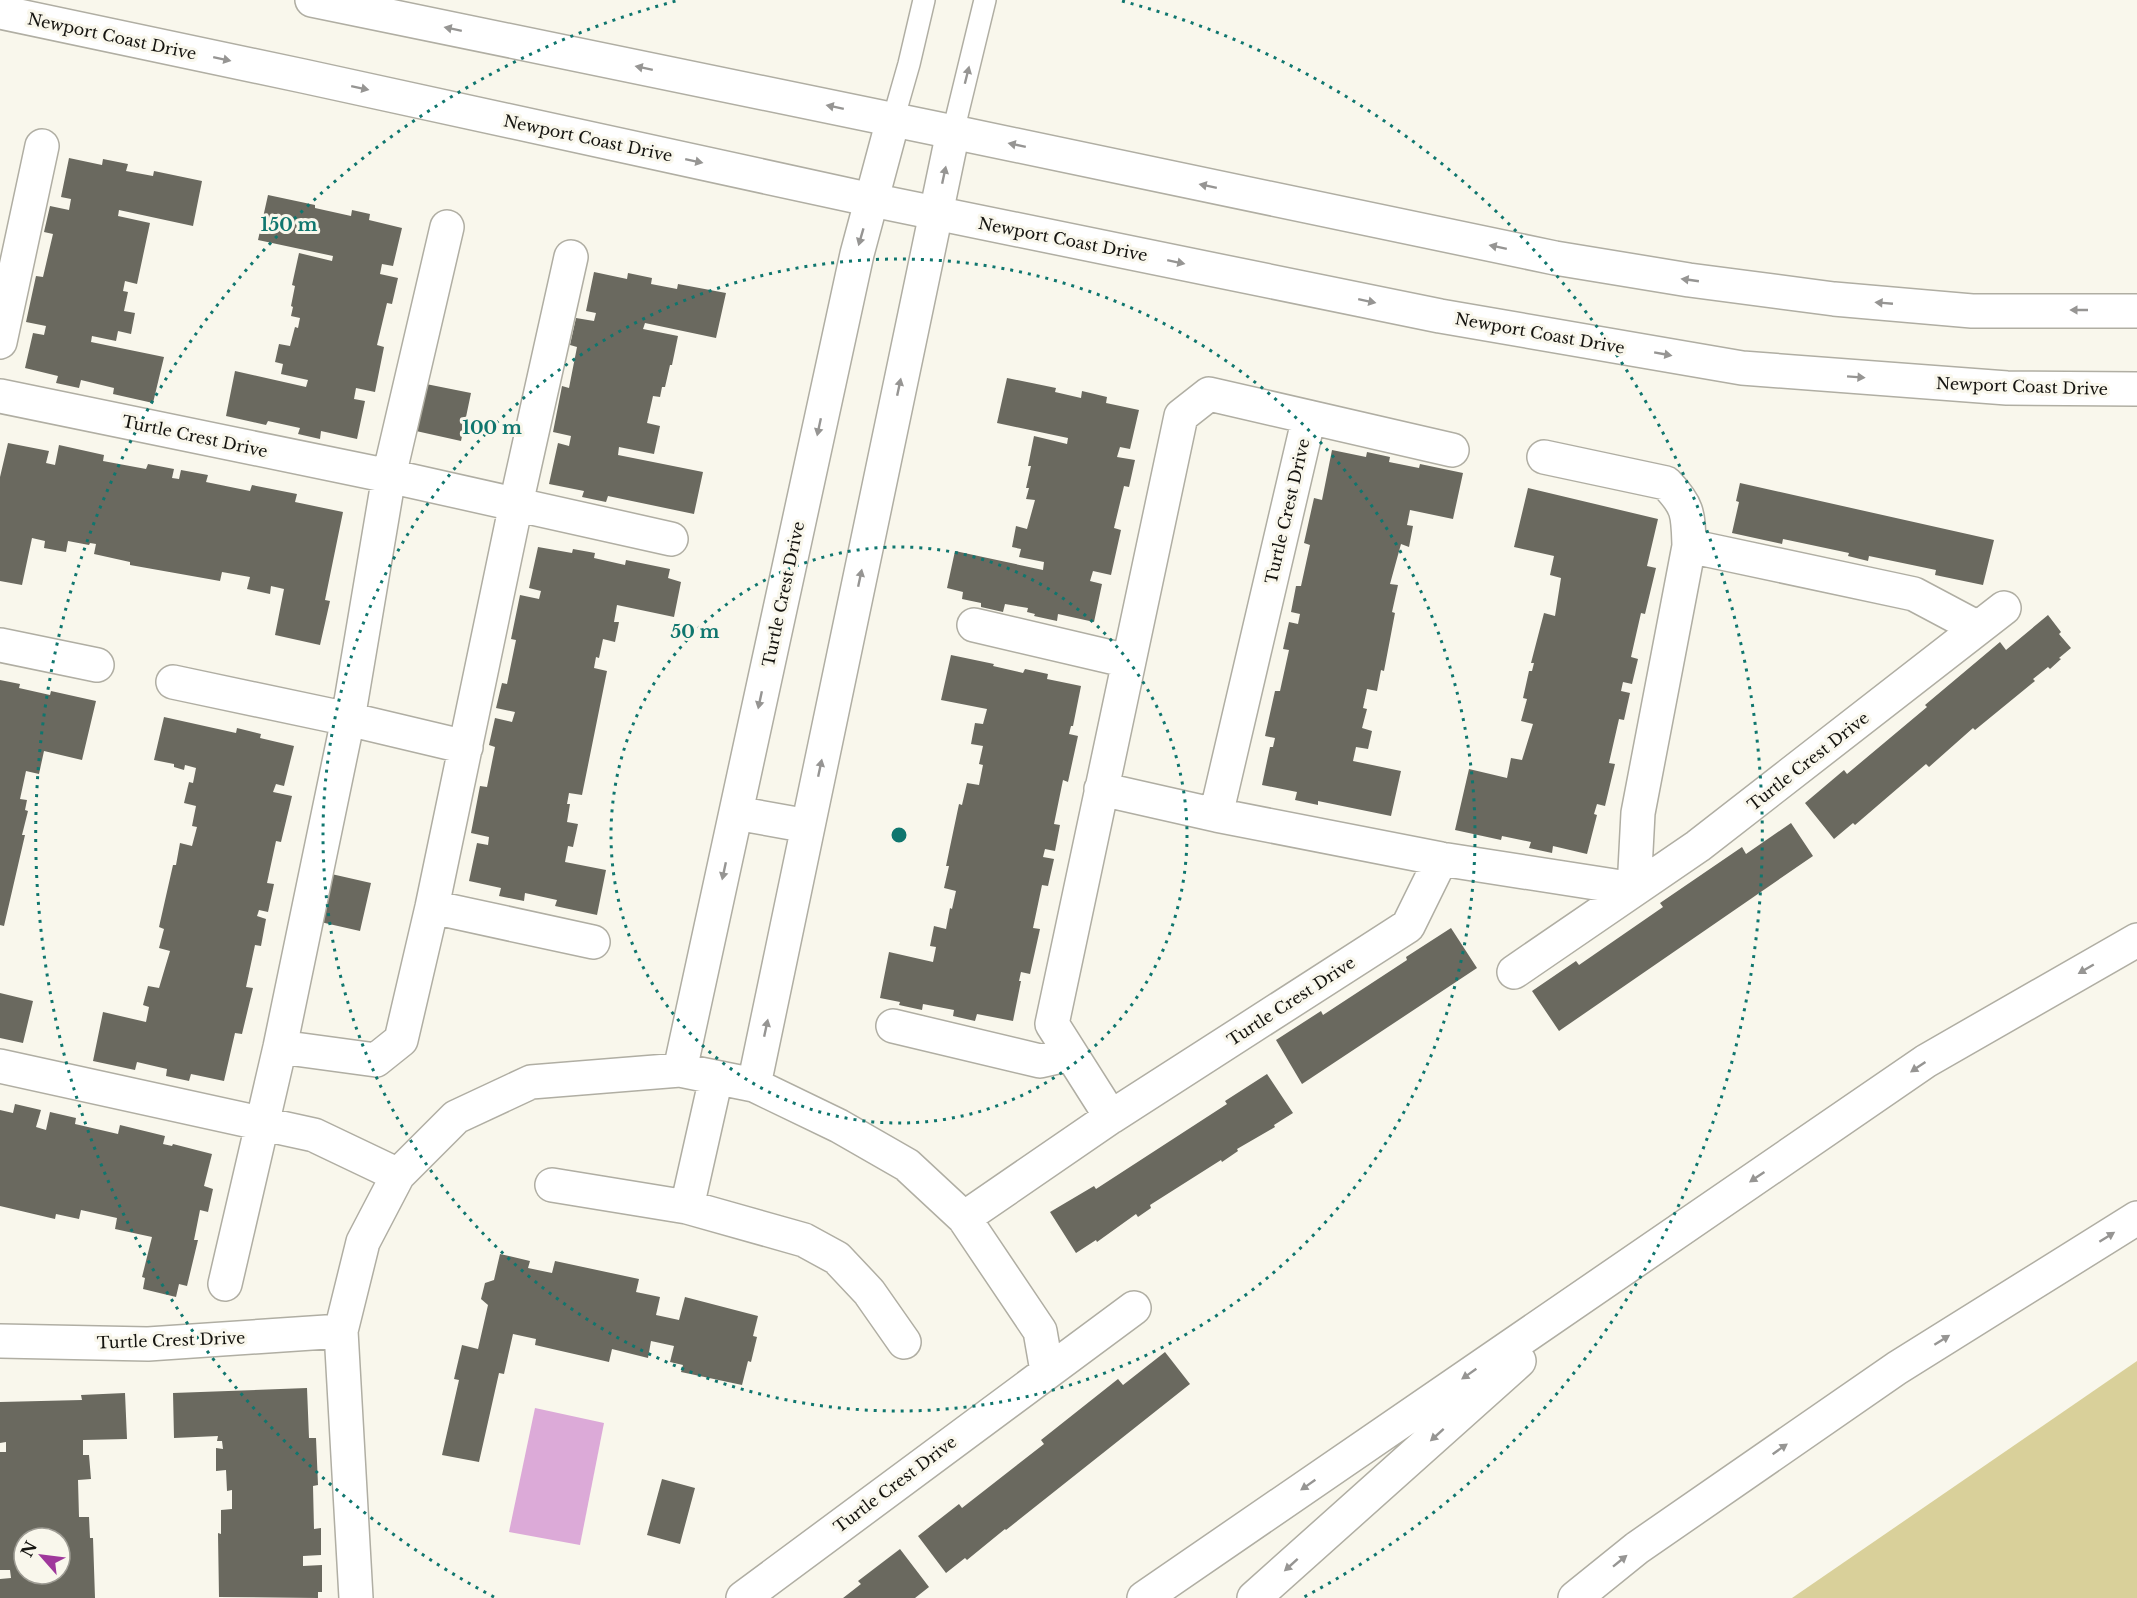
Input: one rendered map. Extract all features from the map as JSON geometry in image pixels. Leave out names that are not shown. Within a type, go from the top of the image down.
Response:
[{"type":"main road","points":[[312,0],[1555,258],[1689,280],[1834,299],[1972,310],[2137,311]]},
{"type":"main road","name":"Newport Coast Drive","points":[[0,12],[872,200],[1440,316],[1742,368],[2007,388],[2137,389]]},
{"type":"main road","name":"Turtle Crest Drive","points":[[680,1070],[857,254],[892,120]]},
{"type":"main road","points":[[754,1085],[953,132]]},
{"type":"main road","points":[[0,342],[42,146]]},
{"type":"main road","points":[[225,1284],[264,1123],[348,719],[389,476],[447,227]]},
{"type":"main road","points":[[280,1047],[376,1060],[401,1040],[432,907],[516,504],[571,257]]},
{"type":"main road","name":"Turtle Crest Drive","points":[[1111,1117],[1052,1024],[1181,416],[1209,394],[1452,450]]},
{"type":"main road","name":"Turtle Crest Drive","points":[[0,396],[389,476],[671,539]]},
{"type":"main road","name":"Turtle Crest Drive","points":[[1216,815],[1309,417]]},
{"type":"main road","points":[[1101,789],[1216,815],[1441,859],[1634,889],[1638,813],[1689,546],[1688,512],[1679,496],[1666,483],[1544,457]]},
{"type":"main road","points":[[1689,546],[1914,594],[1978,628]]},
{"type":"main road","name":"Turtle Crest Drive","points":[[1514,972],[1698,846],[2004,608]]},
{"type":"main road","points":[[974,625],[1128,661]]},
{"type":"main road","points":[[0,645],[97,665]]},
{"type":"main road","points":[[173,682],[466,747]]},
{"type":"main road","points":[[735,813],[808,826]]},
{"type":"main road","name":"Turtle Crest Drive","points":[[964,1218],[1111,1117],[1408,926],[1441,859]]},
{"type":"main road","points":[[432,907],[593,942]]},
{"type":"main road","points":[[1144,1598],[1926,1061],[2137,940]]},
{"type":"main road","points":[[893,1026],[1040,1062],[1071,1054]]},
{"type":"main road","points":[[0,1066],[264,1123],[314,1136],[398,1175]]},
{"type":"main road","points":[[356,1598],[341,1331],[363,1242],[398,1175],[456,1117],[531,1082],[680,1070],[754,1085],[839,1126],[907,1165],[964,1218],[1040,1331],[1047,1371]]},
{"type":"main road","points":[[687,1208],[716,1078]]},
{"type":"main road","points":[[552,1185],[687,1208],[804,1240],[837,1258],[870,1292],[904,1342]]},
{"type":"main road","points":[[1575,1598],[1637,1548],[1897,1368],[2137,1218]]},
{"type":"main road","points":[[1254,1598],[1621,1270]]},
{"type":"main road","name":"Turtle Crest Drive","points":[[743,1598],[1134,1308]]},
{"type":"main road","name":"Turtle Crest Drive","points":[[0,1341],[148,1344],[341,1331]]},
{"type":"lane","points":[[892,120],[909,64],[924,0]]},
{"type":"lane","points":[[953,132],[985,0]]},
{"type":"shaded area","points":[[2137,1361],[2137,1598],[1792,1598]]},
{"type":"shaded area","points":[[535,1408],[604,1423],[580,1545],[509,1532]]},
{"type":"building","points":[[69,158],[102,165],[103,159],[128,164],[126,171],[153,176],[154,171],[202,181],[193,226],[119,210],[118,216],[150,223],[137,284],[125,281],[123,291],[128,292],[124,311],[135,313],[131,334],[118,331],[116,341],[92,336],[91,342],[164,357],[153,403],[113,394],[114,388],[81,380],[79,388],[56,383],[58,376],[25,368],[33,333],[44,335],[46,326],[26,322],[36,276],[43,277],[53,234],[44,232],[50,206],[69,210],[71,199],[61,197]]},
{"type":"building","points":[[268,195],[315,205],[315,208],[351,216],[352,210],[370,214],[369,220],[402,228],[393,266],[382,264],[380,274],[398,278],[392,304],[387,303],[377,345],[384,347],[375,392],[356,388],[354,399],[365,401],[357,439],[321,431],[320,439],[298,434],[300,428],[268,421],[266,425],[226,416],[235,371],[306,387],[308,380],[281,374],[283,364],[275,362],[279,344],[290,346],[295,327],[298,328],[300,318],[291,316],[293,307],[291,306],[295,286],[292,285],[299,253],[332,261],[333,256],[258,240]]},
{"type":"building","points":[[594,272],[627,279],[628,273],[652,278],[651,284],[677,289],[678,284],[726,293],[716,338],[645,323],[643,329],[678,336],[665,387],[662,387],[660,397],[653,396],[647,423],[660,426],[654,454],[619,447],[618,455],[703,472],[694,514],[608,496],[606,502],[582,497],[584,491],[549,484],[558,443],[569,446],[571,436],[553,432],[562,386],[569,388],[577,347],[570,345],[576,318],[594,321],[596,313],[586,311]]},
{"type":"building","points":[[1007,378],[1056,388],[1055,392],[1081,398],[1082,391],[1107,397],[1106,403],[1139,410],[1130,449],[1120,447],[1117,457],[1135,460],[1129,487],[1124,486],[1114,528],[1121,530],[1111,575],[1093,571],[1090,581],[1102,584],[1094,622],[1058,614],[1057,621],[1034,616],[1035,614],[1027,612],[1028,608],[1005,604],[1003,612],[981,607],[981,603],[962,599],[963,592],[947,588],[955,551],[1043,570],[1044,562],[1019,557],[1021,549],[1012,547],[1016,526],[1027,529],[1035,500],[1026,499],[1031,466],[1028,466],[1034,436],[1067,444],[1068,438],[997,423]]},
{"type":"building","points":[[426,384],[471,393],[461,441],[416,431]]},
{"type":"building","points":[[8,443],[49,451],[46,463],[55,465],[59,445],[104,455],[103,461],[146,469],[148,464],[174,469],[172,478],[179,479],[181,470],[208,475],[206,482],[250,491],[252,485],[297,494],[295,502],[343,512],[325,600],[330,601],[320,645],[275,635],[284,589],[271,586],[270,594],[247,589],[250,577],[222,572],[220,581],[130,565],[130,562],[94,554],[96,544],[68,541],[66,552],[44,548],[45,541],[32,538],[22,585],[0,581],[0,477]]},
{"type":"building","points":[[1332,450],[1366,457],[1367,452],[1390,457],[1389,462],[1419,468],[1420,464],[1463,473],[1453,519],[1410,510],[1407,525],[1413,526],[1409,547],[1401,544],[1390,584],[1398,585],[1384,671],[1381,670],[1377,691],[1367,689],[1363,708],[1367,709],[1362,728],[1372,731],[1368,749],[1356,747],[1353,761],[1401,771],[1391,816],[1318,801],[1318,805],[1295,800],[1297,792],[1262,785],[1270,747],[1273,747],[1275,738],[1265,736],[1275,691],[1280,691],[1289,650],[1283,649],[1289,622],[1298,624],[1300,614],[1291,612],[1296,586],[1301,586],[1310,545],[1304,543],[1314,498],[1322,500]]},
{"type":"building","points":[[1740,483],[1994,540],[1983,585],[1935,575],[1936,570],[1869,556],[1868,561],[1848,556],[1849,553],[1783,539],[1782,544],[1732,533],[1739,502],[1736,501]]},
{"type":"building","points":[[1528,488],[1658,519],[1647,566],[1656,568],[1645,614],[1641,613],[1631,657],[1638,659],[1632,684],[1623,682],[1621,691],[1630,693],[1624,720],[1619,719],[1609,763],[1615,764],[1605,806],[1597,804],[1594,814],[1597,815],[1587,854],[1553,846],[1552,853],[1529,848],[1531,842],[1502,836],[1501,840],[1455,830],[1469,769],[1507,778],[1511,758],[1522,760],[1533,724],[1521,721],[1527,699],[1523,698],[1529,671],[1532,671],[1534,663],[1531,663],[1544,613],[1555,616],[1561,578],[1550,575],[1554,556],[1514,547]]},
{"type":"building","points":[[538,547],[572,553],[573,549],[595,553],[594,558],[625,565],[626,560],[670,569],[668,578],[681,582],[674,617],[617,605],[614,622],[619,622],[615,642],[603,639],[599,658],[596,657],[594,668],[607,671],[582,795],[569,793],[567,822],[578,824],[573,847],[568,846],[565,862],[606,870],[597,915],[555,906],[557,900],[525,893],[524,901],[499,896],[501,888],[469,881],[477,843],[488,845],[489,837],[471,833],[480,786],[487,787],[495,747],[489,745],[495,718],[512,722],[515,712],[496,708],[502,683],[507,684],[516,640],[511,639],[520,595],[539,599],[541,591],[529,588]]},
{"type":"building","points":[[2048,615],[2061,632],[2059,634],[2071,648],[2059,658],[2061,659],[2033,679],[2035,681],[1975,730],[1973,728],[1929,767],[1926,764],[1855,825],[1853,823],[1834,839],[1805,803],[1844,770],[1847,774],[2000,642],[2006,650]]},
{"type":"building","points":[[951,655],[1023,673],[1025,669],[1048,674],[1047,679],[1081,686],[1073,726],[1069,734],[1078,736],[1068,782],[1063,780],[1054,824],[1060,825],[1055,851],[1045,849],[1043,857],[1054,859],[1048,886],[1042,885],[1033,928],[1040,929],[1030,974],[1021,972],[1013,1021],[977,1014],[975,1021],[953,1016],[954,1010],[923,1004],[922,1010],[880,998],[889,952],[933,962],[936,947],[930,946],[934,926],[946,929],[956,891],[944,888],[949,866],[946,866],[959,804],[962,805],[967,783],[979,785],[983,765],[979,764],[983,746],[971,744],[975,723],[983,724],[987,709],[941,700]]},
{"type":"building","points":[[0,680],[20,684],[19,688],[50,695],[51,691],[96,701],[82,760],[44,751],[39,774],[26,771],[20,799],[27,800],[25,810],[28,811],[22,835],[25,835],[4,926],[0,925]]},
{"type":"building","points":[[164,717],[236,733],[237,728],[261,734],[260,738],[294,746],[284,786],[276,784],[273,792],[292,796],[281,842],[276,841],[267,883],[274,884],[268,912],[259,910],[257,916],[266,919],[261,946],[255,945],[246,987],[253,988],[242,1034],[235,1033],[224,1081],[191,1074],[189,1081],[166,1076],[167,1069],[137,1062],[135,1070],[93,1061],[103,1012],[146,1022],[149,1007],[143,1005],[148,986],[159,988],[170,951],[159,948],[164,929],[159,927],[173,865],[176,865],[180,843],[192,846],[197,827],[192,826],[196,806],[184,803],[189,782],[193,783],[196,768],[185,765],[184,770],[174,767],[174,764],[154,760]]},
{"type":"building","points":[[1791,823],[1813,856],[1559,1031],[1532,991],[1576,961],[1579,965],[1663,907],[1660,903],[1742,847],[1746,854]]},
{"type":"building","points":[[327,873],[371,883],[360,931],[316,921]]},
{"type":"building","points":[[1451,928],[1477,968],[1302,1084],[1276,1040],[1321,1011],[1323,1015]]},
{"type":"building","points":[[0,993],[33,1001],[23,1043],[0,1038]]},
{"type":"building","points":[[1267,1074],[1293,1113],[1274,1125],[1275,1127],[1237,1149],[1238,1151],[1222,1162],[1221,1160],[1150,1205],[1151,1208],[1138,1217],[1136,1214],[1097,1242],[1096,1240],[1076,1253],[1050,1212],[1094,1186],[1096,1189],[1227,1104],[1225,1101]]},
{"type":"building","points":[[15,1104],[41,1110],[36,1127],[46,1130],[50,1112],[76,1118],[75,1124],[118,1134],[120,1125],[165,1136],[163,1144],[172,1146],[173,1144],[212,1154],[204,1186],[213,1189],[208,1212],[200,1210],[194,1240],[198,1240],[187,1286],[179,1284],[176,1297],[143,1289],[145,1278],[142,1277],[152,1237],[115,1229],[117,1218],[81,1210],[79,1219],[56,1214],[55,1219],[0,1206],[0,1110],[13,1113]]},
{"type":"building","points":[[500,1254],[530,1261],[528,1268],[552,1273],[555,1261],[639,1279],[636,1292],[660,1297],[656,1315],[679,1320],[685,1297],[758,1316],[753,1336],[757,1337],[742,1385],[681,1372],[683,1365],[670,1362],[674,1346],[651,1341],[648,1358],[612,1349],[609,1362],[535,1345],[536,1339],[513,1334],[504,1374],[499,1373],[479,1462],[442,1455],[459,1380],[454,1379],[462,1345],[478,1349],[488,1305],[481,1299],[485,1283],[494,1280]]},
{"type":"building","points":[[1165,1352],[1190,1384],[1006,1530],[946,1573],[918,1536],[959,1504],[962,1508],[1044,1444],[1041,1440],[1118,1379],[1123,1385]]},
{"type":"building","points":[[307,1388],[309,1438],[316,1438],[318,1485],[313,1486],[314,1529],[321,1528],[321,1555],[303,1556],[303,1566],[322,1565],[322,1592],[318,1592],[318,1598],[219,1597],[218,1533],[221,1534],[221,1510],[232,1509],[232,1490],[227,1491],[226,1470],[216,1471],[216,1448],[223,1449],[222,1441],[217,1441],[218,1436],[174,1438],[173,1393]]},
{"type":"building","points":[[125,1393],[127,1439],[83,1440],[83,1455],[89,1455],[91,1479],[78,1480],[79,1517],[89,1517],[90,1538],[93,1538],[95,1598],[0,1598],[0,1579],[11,1578],[10,1570],[0,1570],[0,1452],[6,1452],[6,1442],[0,1443],[0,1402],[82,1400],[81,1395]]},
{"type":"building","points":[[662,1479],[695,1488],[680,1544],[647,1535]]},
{"type":"building","points":[[900,1549],[929,1587],[915,1598],[843,1598],[861,1584],[858,1581]]}]
